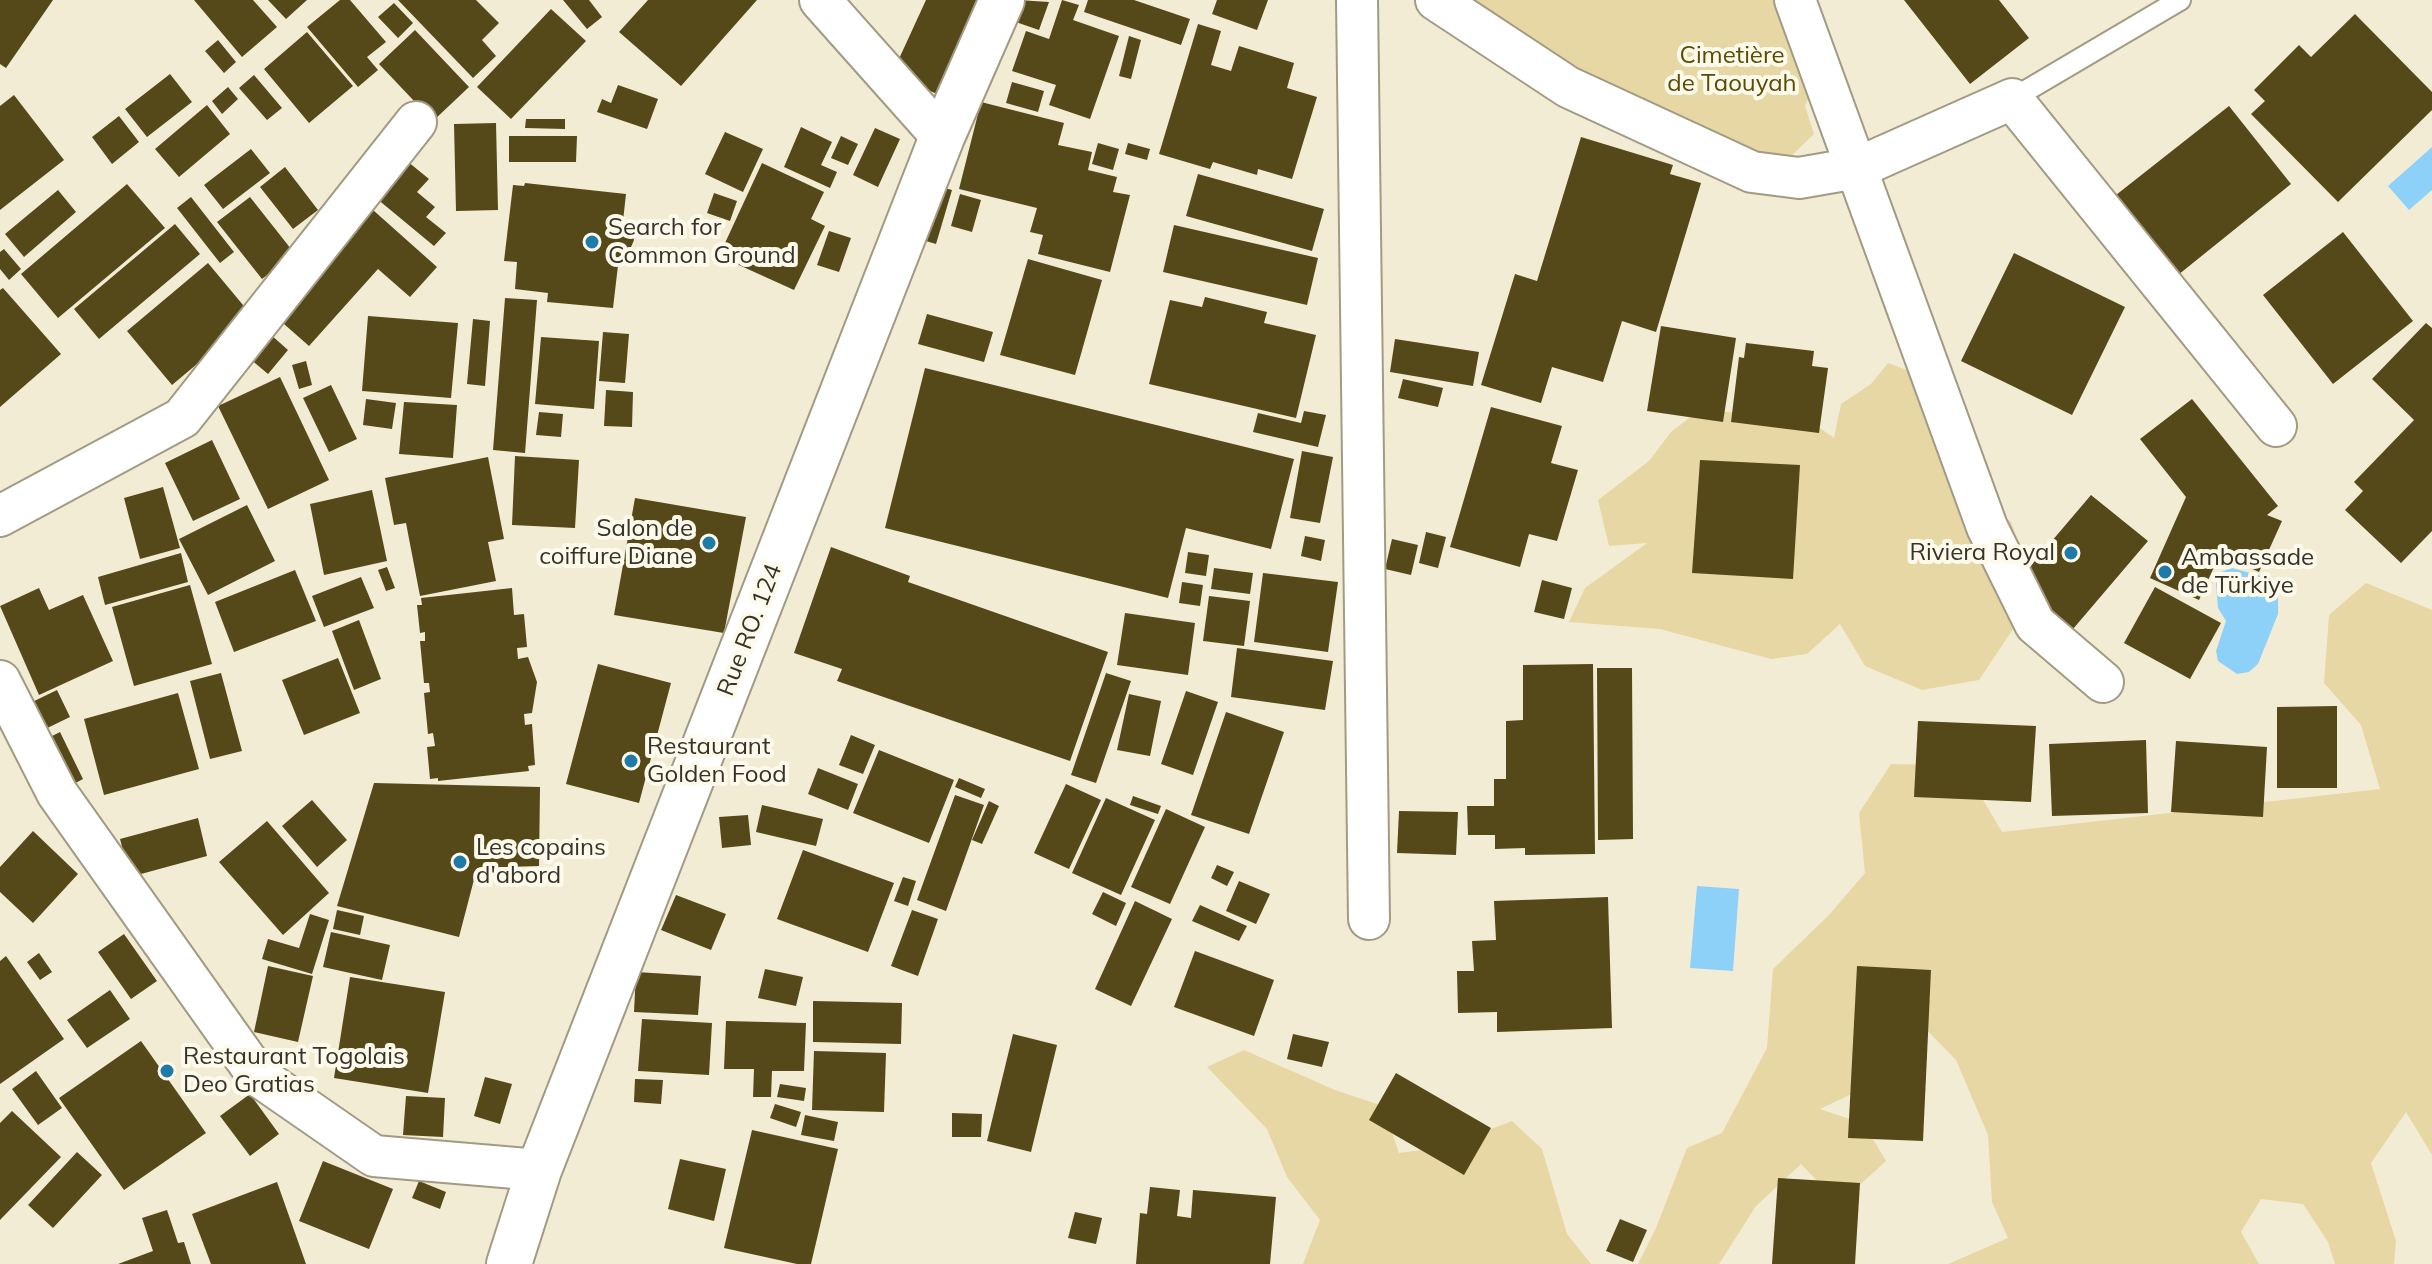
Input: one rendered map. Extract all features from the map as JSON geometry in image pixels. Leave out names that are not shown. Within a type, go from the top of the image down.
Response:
[{"type":"street","points":[[820,0],[942,137]]},
{"type":"street","name":"Rue RO. 124","points":[[509,1264],[539,1170],[942,137],[1002,0]]},
{"type":"street","points":[[1357,0],[1369,919]]},
{"type":"street","points":[[1436,0],[1568,87],[1752,172],[1799,178],[1857,168],[2012,99],[2276,426]]},
{"type":"street","points":[[1795,0],[1987,527],[2035,624],[2103,682]]},
{"type":"street","points":[[0,516],[182,418],[416,122]]},
{"type":"street","points":[[0,681],[57,793],[257,1075],[374,1156],[539,1170]]},
{"type":"lane","points":[[2012,99],[2180,0]]},
{"type":"green space","name":"Cimetière de Taouyah","points":[[1453,0],[1779,0],[1815,82],[1805,106],[1814,134],[1785,162],[1738,150],[1568,76]]},
{"type":"green space","points":[[1888,363],[1937,381],[1988,502],[2011,522],[2024,559],[2015,626],[1979,680],[1922,690],[1865,666],[1840,624],[1807,654],[1771,659],[1660,629],[1569,622],[1585,588],[1647,543],[1609,546],[1598,500],[1649,461],[1671,432],[1698,411],[1801,415],[1834,438],[1841,404],[1871,384]]},
{"type":"green space","points":[[2366,583],[2432,610],[2432,1155],[2406,1112],[2371,1163],[2396,1241],[2394,1264],[2335,1264],[2328,1242],[2303,1204],[2261,1199],[2241,1232],[2259,1264],[1948,1264],[2008,1238],[1992,1202],[1988,1135],[1956,1060],[1912,1015],[1881,1080],[1820,1109],[1864,1124],[1886,1161],[1839,1204],[1801,1164],[1756,1206],[1719,1264],[1638,1264],[1656,1228],[1687,1148],[1722,1133],[1767,1048],[1773,969],[1829,915],[1865,873],[1859,813],[1891,764],[1956,765],[1969,776],[2002,832],[2380,789],[2361,725],[2324,683],[2329,615]]},
{"type":"green space","points":[[1244,1050],[1335,1090],[1383,1106],[1399,1153],[1444,1147],[1512,1121],[1542,1149],[1567,1234],[1591,1264],[1303,1264],[1320,1220],[1287,1177],[1267,1129],[1207,1067]]},
{"type":"water","points":[[2432,147],[2432,190],[2409,210],[2388,186]]},
{"type":"water","points":[[2232,568],[2265,577],[2278,597],[2278,614],[2258,664],[2249,672],[2237,674],[2218,661],[2216,651],[2226,621],[2218,608],[2216,584],[2221,572]]},
{"type":"water","points":[[1697,886],[1739,889],[1733,971],[1690,968]]},
{"type":"building","points":[[0,0],[53,0],[6,68],[0,64]]},
{"type":"building","points":[[194,0],[253,0],[277,27],[242,57]]},
{"type":"building","points":[[268,0],[307,0],[286,19]]},
{"type":"building","points":[[340,0],[350,0],[386,42],[367,57],[378,70],[358,87],[307,27]]},
{"type":"building","points":[[398,0],[476,0],[499,23],[482,40],[496,56],[473,78]]},
{"type":"building","points":[[563,0],[589,0],[602,17],[587,29]]},
{"type":"building","points":[[648,0],[757,0],[681,86],[619,32]]},
{"type":"building","points":[[926,0],[980,0],[937,94],[892,74]]},
{"type":"building","points":[[1018,0],[1049,2],[1039,30],[1010,20]]},
{"type":"building","points":[[1062,0],[1079,5],[1073,20],[1119,36],[1090,119],[1049,105],[1056,85],[1012,71],[1026,31],[1049,39]]},
{"type":"building","points":[[1088,0],[1134,0],[1190,19],[1181,45],[1084,12]]},
{"type":"building","points":[[1217,0],[1268,0],[1257,30],[1212,14]]},
{"type":"building","points":[[1904,0],[1999,0],[2029,38],[1970,84]]},
{"type":"building","points":[[394,3],[413,23],[398,38],[378,17]]},
{"type":"building","points":[[551,9],[586,41],[511,119],[477,87]]},
{"type":"building","points":[[2355,14],[2432,92],[2432,110],[2338,202],[2251,114],[2265,101],[2254,90],[2299,45],[2311,57]]},
{"type":"building","points":[[1198,24],[1221,31],[1211,65],[1231,71],[1239,46],[1294,63],[1287,88],[1317,97],[1292,179],[1258,169],[1257,175],[1213,162],[1210,169],[1159,154]]},
{"type":"building","points":[[415,30],[469,87],[433,121],[379,64]]},
{"type":"building","points":[[307,32],[353,86],[309,123],[264,69]]},
{"type":"building","points":[[1129,36],[1141,40],[1131,79],[1119,76]]},
{"type":"building","points":[[218,40],[236,62],[224,73],[205,51]]},
{"type":"building","points":[[170,74],[192,102],[147,137],[125,109]]},
{"type":"building","points":[[254,75],[282,108],[267,120],[239,88]]},
{"type":"building","points":[[1012,82],[1044,91],[1038,112],[1006,103]]},
{"type":"building","points":[[618,85],[658,99],[647,129],[597,112],[602,99],[611,103]]},
{"type":"building","points":[[228,87],[238,99],[222,114],[212,101]]},
{"type":"building","points":[[14,95],[64,160],[0,210],[0,106]]},
{"type":"building","points":[[981,102],[1064,123],[1058,145],[1092,152],[1088,170],[1117,177],[1113,192],[1130,195],[1110,272],[1038,254],[1043,235],[1030,232],[1037,208],[959,189]]},
{"type":"building","points":[[207,105],[230,134],[179,177],[155,149]]},
{"type":"building","points":[[2229,106],[2291,184],[2178,275],[2116,195]]},
{"type":"building","points":[[119,116],[139,142],[112,164],[92,137]]},
{"type":"building","points":[[526,119],[565,119],[565,129],[525,128]]},
{"type":"building","points":[[496,123],[498,210],[456,211],[454,124]]},
{"type":"building","points":[[801,127],[832,142],[821,165],[837,172],[830,188],[784,167]]},
{"type":"building","points":[[875,128],[900,139],[878,187],[853,175]]},
{"type":"building","points":[[725,132],[763,149],[743,192],[705,174]]},
{"type":"building","points":[[509,136],[577,136],[576,162],[509,162]]},
{"type":"building","points":[[841,136],[858,144],[848,165],[831,158]]},
{"type":"building","points":[[1581,137],[1673,165],[1670,174],[1701,183],[1656,332],[1622,321],[1603,382],[1552,367],[1541,403],[1481,385],[1515,274],[1537,281]]},
{"type":"building","points":[[1098,143],[1119,149],[1113,170],[1092,164]]},
{"type":"building","points":[[1128,143],[1150,149],[1147,160],[1125,154]]},
{"type":"building","points":[[251,149],[270,173],[223,209],[204,185]]},
{"type":"building","points":[[407,161],[429,179],[417,192],[435,207],[426,217],[446,233],[434,246],[376,198]]},
{"type":"building","points":[[762,163],[824,192],[811,219],[825,226],[794,290],[719,256]]},
{"type":"building","points":[[285,167],[318,210],[293,229],[260,187]]},
{"type":"building","points":[[1198,174],[1324,209],[1312,251],[1186,216]]},
{"type":"building","points":[[525,183],[626,194],[623,221],[631,229],[634,240],[629,252],[619,257],[613,308],[547,302],[548,293],[515,289],[517,262],[504,261],[513,185],[524,186]]},
{"type":"building","points":[[127,184],[165,228],[58,318],[21,274]]},
{"type":"building","points":[[934,185],[952,190],[936,244],[919,239]]},
{"type":"building","points":[[58,190],[76,212],[24,257],[5,234]]},
{"type":"building","points":[[714,193],[737,201],[730,221],[707,213]]},
{"type":"building","points":[[960,194],[981,200],[972,232],[951,226]]},
{"type":"building","points":[[191,197],[234,252],[220,263],[177,208]]},
{"type":"building","points":[[250,197],[295,254],[262,279],[217,222]]},
{"type":"building","points":[[373,210],[437,267],[410,297],[378,269],[309,346],[276,317]]},
{"type":"building","points":[[175,224],[200,254],[99,339],[74,309]]},
{"type":"building","points":[[1174,225],[1318,258],[1307,305],[1163,272]]},
{"type":"building","points":[[829,231],[851,238],[839,272],[817,265]]},
{"type":"building","points":[[2343,232],[2413,321],[2333,384],[2263,295]]},
{"type":"building","points":[[4,249],[21,269],[9,280],[0,269],[0,252]]},
{"type":"building","points":[[2014,253],[2125,307],[2072,415],[1961,361]]},
{"type":"building","points":[[1028,259],[1102,280],[1075,375],[1000,355]]},
{"type":"building","points":[[208,263],[253,317],[172,385],[127,331]]},
{"type":"building","points":[[3,288],[61,354],[0,407],[0,290]]},
{"type":"building","points":[[1205,297],[1267,312],[1264,323],[1316,335],[1296,418],[1149,384],[1170,300],[1202,307]]},
{"type":"building","points":[[505,298],[537,300],[525,453],[493,450]]},
{"type":"building","points":[[927,314],[993,332],[984,362],[918,344]]},
{"type":"building","points":[[368,316],[458,323],[451,398],[362,391]]},
{"type":"building","points":[[473,319],[490,321],[485,386],[467,384]]},
{"type":"building","points":[[2426,323],[2432,328],[2432,531],[2401,563],[2345,510],[2363,491],[2354,482],[2414,420],[2372,379]]},
{"type":"building","points":[[1661,326],[1736,338],[1723,422],[1647,411]]},
{"type":"building","points":[[603,332],[629,334],[625,383],[599,381]]},
{"type":"building","points":[[270,334],[288,350],[268,374],[249,358]]},
{"type":"building","points":[[541,337],[599,341],[594,409],[535,404]]},
{"type":"building","points":[[1395,339],[1479,352],[1473,386],[1390,372]]},
{"type":"building","points":[[1746,343],[1814,351],[1812,366],[1828,368],[1819,433],[1731,422],[1739,357],[1744,358]]},
{"type":"building","points":[[306,361],[312,385],[299,389],[292,365]]},
{"type":"building","points":[[925,368],[1294,459],[1271,549],[1186,528],[1168,598],[885,528]]},
{"type":"building","points":[[280,377],[329,480],[268,509],[218,406]]},
{"type":"building","points":[[1403,379],[1443,388],[1438,407],[1398,398]]},
{"type":"building","points":[[331,385],[357,439],[329,452],[303,398]]},
{"type":"building","points":[[606,390],[633,392],[632,427],[604,426]]},
{"type":"building","points":[[366,399],[396,403],[392,429],[363,425]]},
{"type":"building","points":[[2192,399],[2278,506],[2267,515],[2282,521],[2259,572],[2220,554],[2199,600],[2150,578],[2186,497],[2140,439]]},
{"type":"building","points":[[404,402],[457,405],[453,458],[399,454]]},
{"type":"building","points":[[1491,407],[1562,426],[1551,463],[1578,470],[1557,541],[1529,534],[1520,567],[1450,547]]},
{"type":"building","points":[[1304,411],[1326,415],[1318,447],[1253,432],[1258,413],[1301,423]]},
{"type":"building","points":[[539,412],[563,414],[561,437],[536,435]]},
{"type":"building","points":[[212,440],[240,499],[193,521],[165,463]]},
{"type":"building","points":[[1302,451],[1333,457],[1320,523],[1290,518]]},
{"type":"building","points":[[515,456],[579,460],[575,528],[512,525]]},
{"type":"building","points":[[488,457],[504,539],[488,542],[496,581],[420,596],[406,523],[394,525],[385,478]]},
{"type":"building","points":[[1700,460],[1800,465],[1793,579],[1692,573]]},
{"type":"building","points":[[163,487],[180,548],[140,559],[124,498]]},
{"type":"building","points":[[372,490],[387,561],[324,575],[310,504]]},
{"type":"building","points":[[2091,495],[2148,541],[2073,629],[2017,582]]},
{"type":"building","points":[[635,498],[746,517],[724,633],[614,615]]},
{"type":"building","points":[[247,505],[275,561],[208,595],[179,539]]},
{"type":"building","points":[[1426,532],[1446,537],[1438,568],[1419,563]]},
{"type":"building","points":[[1305,536],[1325,540],[1321,561],[1301,556]]},
{"type":"building","points":[[1392,539],[1418,545],[1411,575],[1385,569]]},
{"type":"building","points":[[831,547],[910,576],[908,582],[1108,652],[1070,761],[837,681],[842,669],[794,653]]},
{"type":"building","points":[[1188,552],[1209,555],[1206,576],[1185,573]]},
{"type":"building","points":[[181,553],[188,582],[105,605],[98,577]]},
{"type":"building","points":[[387,567],[395,588],[386,591],[378,570]]},
{"type":"building","points":[[1214,568],[1253,573],[1250,594],[1211,589]]},
{"type":"building","points":[[295,570],[316,621],[234,652],[215,602]]},
{"type":"building","points":[[1263,573],[1338,582],[1328,652],[1254,642]]},
{"type":"building","points":[[361,577],[374,608],[324,627],[312,596]]},
{"type":"building","points":[[1542,580],[1572,588],[1564,619],[1534,612]]},
{"type":"building","points":[[1182,582],[1203,585],[1200,606],[1179,603]]},
{"type":"building","points":[[190,585],[212,664],[134,686],[112,607]]},
{"type":"building","points":[[2155,587],[2221,623],[2190,679],[2124,643]]},
{"type":"building","points":[[39,588],[49,610],[83,595],[113,661],[39,695],[0,606]]},
{"type":"building","points":[[512,588],[514,615],[524,614],[527,647],[517,648],[518,659],[528,657],[537,682],[532,713],[524,714],[525,725],[532,724],[535,765],[528,766],[529,771],[438,781],[438,778],[430,779],[427,747],[435,746],[433,733],[428,734],[424,693],[430,692],[429,683],[424,683],[420,641],[425,641],[425,632],[420,633],[417,605],[422,605],[421,598]]},
{"type":"building","points":[[1209,596],[1250,601],[1244,646],[1203,641]]},
{"type":"building","points":[[1125,613],[1195,623],[1188,675],[1117,665]]},
{"type":"building","points":[[359,620],[381,679],[354,690],[332,631]]},
{"type":"building","points":[[1237,648],[1333,661],[1325,710],[1231,697]]},
{"type":"building","points":[[338,658],[360,713],[304,735],[282,680]]},
{"type":"building","points":[[598,664],[671,683],[639,803],[566,784]]},
{"type":"building","points":[[1593,664],[1595,854],[1525,855],[1525,848],[1495,849],[1495,835],[1468,835],[1467,806],[1494,806],[1494,779],[1506,779],[1506,721],[1523,720],[1523,665]]},
{"type":"building","points":[[1597,668],[1632,668],[1633,839],[1598,840]]},
{"type":"building","points":[[221,673],[242,751],[210,759],[190,681]]},
{"type":"building","points":[[1106,673],[1131,681],[1096,783],[1071,775]]},
{"type":"building","points":[[57,690],[70,717],[37,733],[24,706]]},
{"type":"building","points":[[1186,691],[1218,702],[1193,775],[1161,764]]},
{"type":"building","points":[[178,693],[199,769],[104,795],[84,719]]},
{"type":"building","points":[[1129,694],[1161,701],[1150,756],[1117,750]]},
{"type":"building","points":[[2337,706],[2337,788],[2277,788],[2277,707]]},
{"type":"building","points":[[1226,712],[1284,732],[1249,834],[1191,815]]},
{"type":"building","points":[[1918,721],[2036,726],[2031,802],[1914,797]]},
{"type":"building","points":[[60,732],[83,779],[66,788],[42,741]]},
{"type":"building","points":[[851,735],[875,745],[863,774],[839,765]]},
{"type":"building","points":[[2146,740],[2148,813],[2052,816],[2049,744]]},
{"type":"building","points":[[2176,741],[2267,747],[2263,817],[2171,812]]},
{"type":"building","points":[[879,750],[954,780],[929,843],[853,813]]},
{"type":"building","points":[[818,768],[858,784],[848,810],[808,794]]},
{"type":"building","points":[[959,778],[985,789],[981,798],[955,787]]},
{"type":"building","points":[[374,783],[540,787],[539,866],[477,868],[459,937],[337,906]]},
{"type":"building","points":[[1066,784],[1101,800],[1069,869],[1034,853]]},
{"type":"building","points":[[955,795],[984,805],[946,911],[917,900]]},
{"type":"building","points":[[1133,796],[1161,806],[1158,814],[1130,805]]},
{"type":"building","points":[[1106,798],[1155,820],[1121,895],[1072,873]]},
{"type":"building","points":[[312,800],[347,840],[317,867],[282,826]]},
{"type":"building","points":[[989,801],[999,806],[982,844],[972,840]]},
{"type":"building","points":[[762,805],[823,819],[816,846],[756,832]]},
{"type":"building","points":[[1166,809],[1205,827],[1170,904],[1131,887]]},
{"type":"building","points":[[1399,811],[1458,812],[1456,855],[1397,853]]},
{"type":"building","points":[[748,815],[751,845],[722,848],[719,817]]},
{"type":"building","points":[[198,818],[207,856],[130,877],[120,839]]},
{"type":"building","points":[[267,821],[329,893],[283,935],[219,862]]},
{"type":"building","points":[[33,831],[78,874],[33,923],[0,892],[0,867]]},
{"type":"building","points":[[803,850],[894,883],[868,952],[777,919]]},
{"type":"building","points":[[1217,865],[1234,872],[1227,886],[1211,878]]},
{"type":"building","points":[[903,877],[916,881],[908,906],[894,901]]},
{"type":"building","points":[[1239,881],[1270,894],[1256,924],[1226,911]]},
{"type":"building","points":[[1103,892],[1126,903],[1116,926],[1092,914]]},
{"type":"building","points":[[676,895],[726,914],[711,950],[661,930]]},
{"type":"building","points":[[1608,897],[1612,1028],[1497,1032],[1497,1012],[1458,1013],[1457,971],[1474,971],[1472,941],[1496,940],[1494,901]]},
{"type":"building","points":[[1135,901],[1172,919],[1131,1006],[1095,989]]},
{"type":"building","points":[[1200,905],[1247,926],[1239,941],[1192,921]]},
{"type":"building","points":[[337,910],[364,916],[360,935],[333,929]]},
{"type":"building","points":[[912,910],[938,919],[918,976],[891,966]]},
{"type":"building","points":[[310,914],[329,920],[312,974],[262,959],[268,939],[299,948]]},
{"type":"building","points":[[331,932],[390,945],[382,980],[323,967]]},
{"type":"building","points":[[124,934],[157,981],[131,999],[98,952]]},
{"type":"building","points":[[1195,951],[1274,980],[1254,1036],[1174,1007]]},
{"type":"building","points":[[39,953],[52,972],[40,980],[27,962]]},
{"type":"building","points":[[6,956],[64,1039],[0,1084],[0,961]]},
{"type":"building","points":[[268,966],[313,976],[298,1042],[254,1032]]},
{"type":"building","points":[[1857,966],[1931,970],[1923,1141],[1848,1138]]},
{"type":"building","points":[[765,969],[803,977],[796,1006],[758,998]]},
{"type":"building","points":[[636,972],[701,976],[698,1015],[634,1012]]},
{"type":"building","points":[[350,977],[445,992],[428,1093],[334,1078]]},
{"type":"building","points":[[110,990],[130,1019],[87,1048],[67,1020]]},
{"type":"building","points":[[813,1001],[902,1003],[901,1044],[813,1042]]},
{"type":"building","points":[[642,1019],[712,1023],[709,1075],[638,1071]]},
{"type":"building","points":[[726,1021],[806,1023],[804,1071],[772,1071],[771,1097],[753,1097],[754,1069],[724,1069]]},
{"type":"building","points":[[1013,1034],[1057,1045],[1031,1152],[987,1141]]},
{"type":"building","points":[[1293,1034],[1329,1042],[1322,1067],[1287,1059]]},
{"type":"building","points":[[141,1041],[206,1133],[124,1190],[59,1098]]},
{"type":"building","points":[[814,1051],[886,1053],[884,1112],[812,1110]]},
{"type":"building","points":[[36,1071],[62,1108],[38,1125],[12,1089]]},
{"type":"building","points":[[1396,1073],[1491,1128],[1464,1175],[1369,1120]]},
{"type":"building","points":[[485,1077],[512,1084],[500,1124],[474,1116]]},
{"type":"building","points":[[635,1079],[663,1080],[661,1104],[634,1102]]},
{"type":"building","points":[[780,1084],[806,1088],[804,1101],[777,1097]]},
{"type":"building","points":[[250,1094],[279,1134],[250,1156],[220,1116]]},
{"type":"building","points":[[406,1096],[445,1098],[443,1137],[403,1135]]},
{"type":"building","points":[[775,1104],[801,1112],[796,1127],[770,1118]]},
{"type":"building","points":[[12,1111],[61,1157],[0,1220],[0,1123]]},
{"type":"building","points":[[952,1113],[982,1114],[981,1137],[952,1137]]},
{"type":"building","points":[[805,1115],[838,1122],[834,1141],[801,1135]]},
{"type":"building","points":[[752,1130],[838,1149],[811,1264],[797,1264],[724,1248]]},
{"type":"building","points":[[77,1152],[102,1175],[53,1228],[28,1205]]},
{"type":"building","points":[[680,1159],[726,1169],[714,1221],[668,1209]]},
{"type":"building","points":[[323,1161],[393,1189],[369,1249],[299,1221]]},
{"type":"building","points":[[1778,1178],[1860,1183],[1855,1264],[1772,1264]]},
{"type":"building","points":[[419,1181],[446,1192],[440,1209],[412,1198]]},
{"type":"building","points":[[277,1182],[306,1264],[211,1264],[192,1214]]},
{"type":"building","points":[[1150,1187],[1180,1190],[1177,1216],[1191,1218],[1193,1190],[1276,1197],[1270,1264],[1136,1264],[1140,1213],[1147,1214]]},
{"type":"building","points":[[167,1210],[178,1243],[184,1242],[191,1264],[118,1264],[153,1251],[142,1218]]},
{"type":"building","points":[[1075,1212],[1102,1218],[1096,1244],[1068,1238]]},
{"type":"building","points":[[1620,1219],[1647,1230],[1633,1262],[1606,1251]]},
{"type":"place","name":"Search for Common Ground","points":[[592,242]]},
{"type":"place","name":"Salon de coiffure Diane","points":[[709,543]]},
{"type":"place","name":"Riviera Royal","points":[[2071,553]]},
{"type":"place","name":"Ambassade de Türkiye","points":[[2165,572]]},
{"type":"place","name":"Restaurant Golden Food","points":[[631,761]]},
{"type":"place","name":"Les copains d'abord","points":[[460,862]]},
{"type":"place","name":"Restaurant Togolais Deo Gratias","points":[[167,1071]]}]
